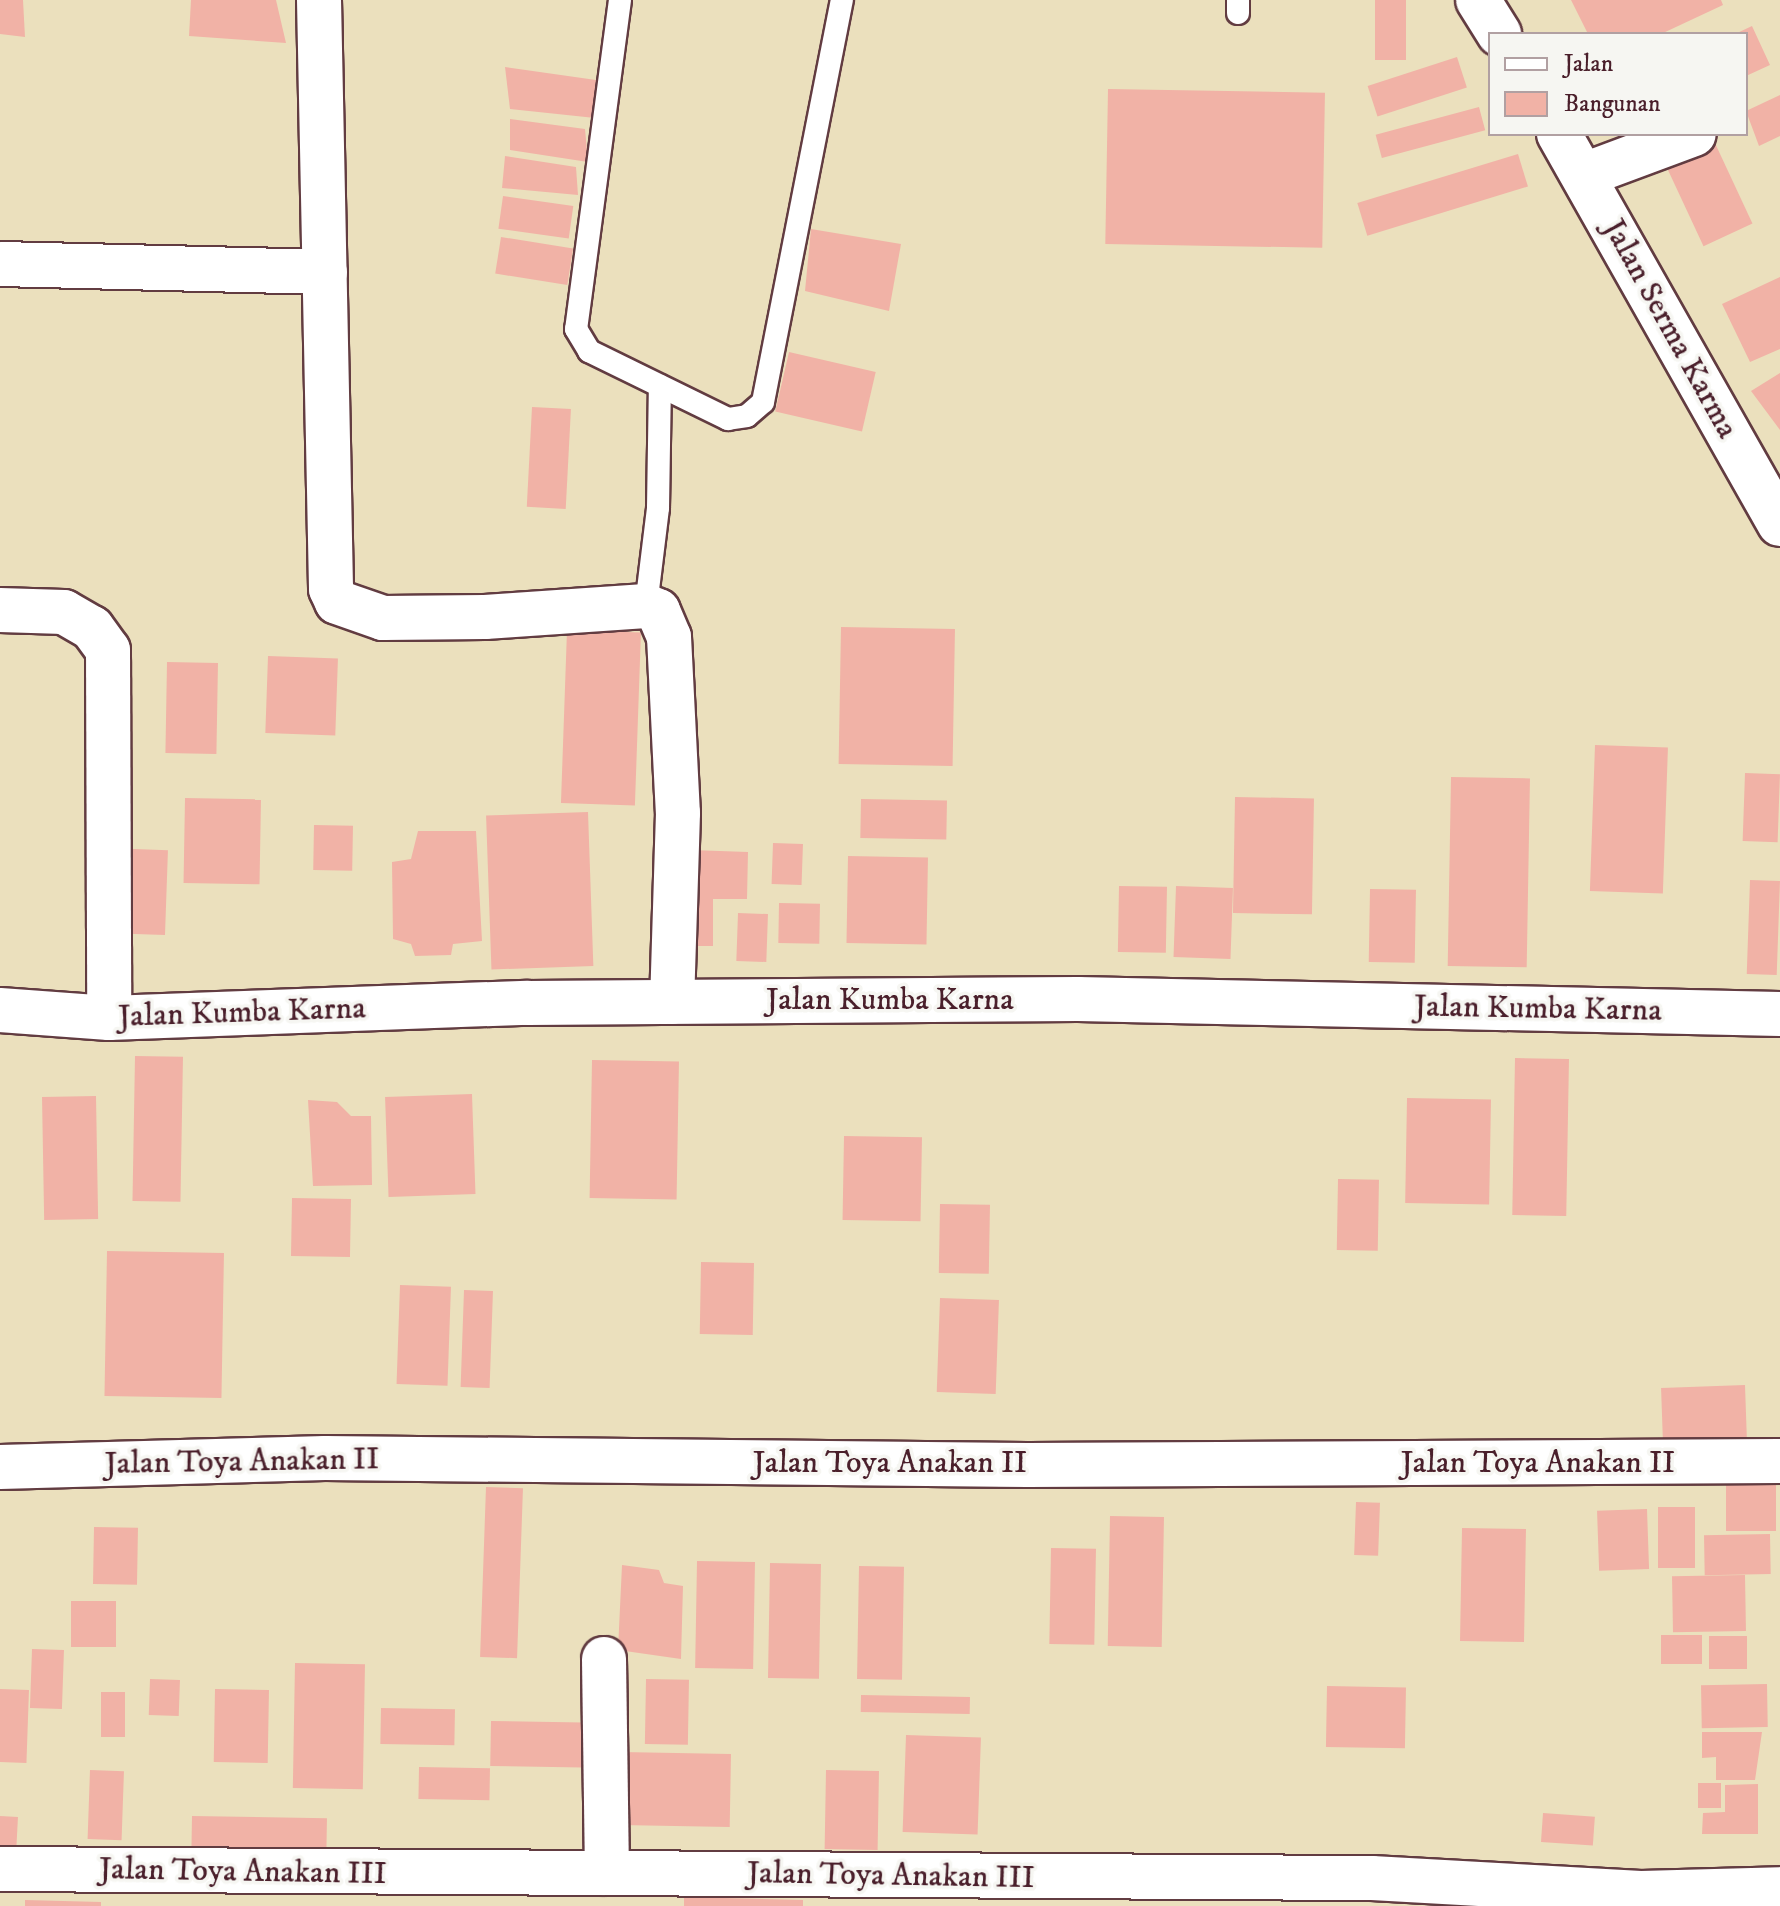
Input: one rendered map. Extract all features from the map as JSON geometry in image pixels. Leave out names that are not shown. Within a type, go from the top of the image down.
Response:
[{"type":"street","points":[[319,0],[331,589],[337,602],[383,618],[646,606],[664,619],[669,637],[678,813],[672,1002]]},
{"type":"street","points":[[1478,0],[1498,32]]},
{"type":"street","name":"Jalan Serma Karma","points":[[1560,136],[1780,524]]},
{"type":"street","points":[[1584,175],[1689,136]]},
{"type":"street","points":[[0,264],[325,272]]},
{"type":"street","points":[[0,610],[64,612],[92,628],[108,650],[109,1018]]},
{"type":"street","name":"Jalan Kumba Karna","points":[[0,1010],[109,1018],[672,1002],[1078,999],[1780,1014]]},
{"type":"street","name":"Jalan Toya Anakan II","points":[[0,1467],[325,1458],[1028,1465],[1780,1461]]},
{"type":"street","points":[[604,1659],[607,1873]]},
{"type":"street","name":"Jalan Toya Anakan III","points":[[0,1869],[274,1890],[607,1873],[678,1890],[1090,1893],[1372,1878],[1641,1900],[1780,1889]]},
{"type":"lane","points":[[620,0],[576,329],[589,351],[728,419],[747,416],[763,402],[842,0]]},
{"type":"lane","points":[[646,606],[658,508],[660,386]]},
{"type":"building","points":[[0,0],[23,0],[25,37],[0,34]]},
{"type":"building","points":[[191,0],[276,0],[286,43],[189,36]]},
{"type":"building","points":[[1375,0],[1406,0],[1406,60],[1375,60]]},
{"type":"building","points":[[1571,0],[1721,0],[1723,5],[1665,32],[1587,32]]},
{"type":"building","points":[[1752,26],[1770,65],[1748,75],[1748,32],[1739,32]]},
{"type":"building","points":[[1457,57],[1467,87],[1377,116],[1368,86]]},
{"type":"building","points":[[505,67],[596,80],[595,118],[510,109]]},
{"type":"building","points":[[1108,89],[1325,93],[1322,248],[1105,244]]},
{"type":"building","points":[[1780,95],[1780,136],[1759,146],[1748,110]]},
{"type":"building","points":[[1479,107],[1485,130],[1382,158],[1376,135]]},
{"type":"building","points":[[510,119],[585,129],[588,162],[510,150]]},
{"type":"building","points":[[1714,141],[1752,223],[1704,246],[1665,164]]},
{"type":"building","points":[[1518,154],[1528,187],[1367,236],[1357,203]]},
{"type":"building","points":[[505,156],[576,167],[578,195],[502,188]]},
{"type":"building","points":[[503,196],[573,206],[569,239],[498,229]]},
{"type":"building","points":[[811,229],[901,244],[889,311],[805,291]]},
{"type":"building","points":[[501,237],[573,248],[567,285],[495,274]]},
{"type":"building","points":[[1780,277],[1780,349],[1750,362],[1722,304]]},
{"type":"building","points":[[789,352],[876,372],[862,431],[775,411]]},
{"type":"building","points":[[1780,373],[1780,430],[1751,391]]},
{"type":"building","points":[[532,407],[571,409],[566,509],[527,507]]},
{"type":"building","points":[[841,627],[955,629],[953,766],[839,764]]},
{"type":"building","points":[[567,630],[641,633],[635,805],[561,803]]},
{"type":"building","points":[[268,656],[338,658],[335,735],[265,733]]},
{"type":"building","points":[[167,662],[218,663],[216,754],[165,753]]},
{"type":"building","points":[[1595,745],[1668,748],[1663,893],[1590,891]]},
{"type":"building","points":[[1745,773],[1780,774],[1778,842],[1743,841]]},
{"type":"building","points":[[1451,777],[1530,778],[1527,967],[1448,966]]},
{"type":"building","points":[[1235,797],[1314,798],[1312,914],[1233,913]]},
{"type":"building","points":[[185,798],[261,799],[260,884],[184,883]]},
{"type":"building","points":[[861,799],[947,801],[946,839],[860,838]]},
{"type":"building","points":[[588,812],[593,966],[491,969],[486,816]]},
{"type":"building","points":[[314,825],[353,826],[352,871],[313,870]]},
{"type":"building","points":[[418,831],[476,831],[482,941],[453,944],[451,955],[415,956],[411,944],[393,939],[392,862],[411,859]]},
{"type":"building","points":[[773,843],[803,844],[802,885],[772,884]]},
{"type":"building","points":[[107,848],[168,850],[165,935],[104,933]]},
{"type":"building","points":[[691,850],[748,852],[747,899],[713,899],[713,946],[690,946]]},
{"type":"building","points":[[848,856],[928,857],[926,944],[846,943]]},
{"type":"building","points":[[1750,880],[1780,881],[1777,975],[1747,974]]},
{"type":"building","points":[[1119,886],[1167,887],[1166,953],[1118,952]]},
{"type":"building","points":[[1176,886],[1233,888],[1230,959],[1174,957]]},
{"type":"building","points":[[1370,889],[1416,890],[1415,963],[1369,962]]},
{"type":"building","points":[[779,903],[820,904],[819,944],[778,943]]},
{"type":"building","points":[[738,913],[768,914],[766,962],[736,961]]},
{"type":"building","points":[[135,1056],[183,1057],[180,1202],[132,1201]]},
{"type":"building","points":[[1515,1058],[1569,1059],[1566,1216],[1512,1215]]},
{"type":"building","points":[[592,1060],[679,1062],[677,1199],[590,1198]]},
{"type":"building","points":[[472,1094],[475,1194],[389,1197],[385,1097]]},
{"type":"building","points":[[96,1096],[98,1219],[44,1220],[42,1097]]},
{"type":"building","points":[[1407,1098],[1491,1099],[1489,1204],[1405,1203]]},
{"type":"building","points":[[308,1100],[337,1102],[351,1116],[371,1116],[372,1185],[313,1186]]},
{"type":"building","points":[[844,1136],[922,1137],[921,1221],[843,1220]]},
{"type":"building","points":[[1338,1179],[1379,1180],[1378,1251],[1337,1250]]},
{"type":"building","points":[[292,1198],[351,1199],[350,1257],[291,1256]]},
{"type":"building","points":[[940,1204],[990,1205],[989,1274],[939,1273]]},
{"type":"building","points":[[107,1251],[224,1253],[221,1398],[104,1396]]},
{"type":"building","points":[[701,1262],[754,1263],[753,1335],[700,1334]]},
{"type":"building","points":[[400,1285],[451,1287],[448,1386],[397,1384]]},
{"type":"building","points":[[464,1290],[493,1291],[490,1388],[461,1387]]},
{"type":"building","points":[[940,1298],[999,1300],[996,1394],[937,1392]]},
{"type":"building","points":[[1745,1385],[1747,1442],[1663,1445],[1661,1388]]},
{"type":"building","points":[[1726,1477],[1776,1477],[1776,1531],[1726,1531]]},
{"type":"building","points":[[486,1487],[523,1488],[517,1658],[480,1657]]},
{"type":"building","points":[[1356,1502],[1380,1503],[1378,1556],[1354,1555]]},
{"type":"building","points":[[1658,1507],[1695,1507],[1695,1568],[1658,1568]]},
{"type":"building","points":[[1647,1509],[1649,1569],[1599,1571],[1597,1511]]},
{"type":"building","points":[[1110,1516],[1164,1517],[1162,1647],[1108,1646]]},
{"type":"building","points":[[94,1527],[138,1528],[137,1585],[93,1584]]},
{"type":"building","points":[[1462,1528],[1526,1529],[1524,1642],[1460,1641]]},
{"type":"building","points":[[1770,1534],[1771,1574],[1705,1575],[1704,1535]]},
{"type":"building","points":[[1051,1548],[1096,1549],[1094,1645],[1049,1644]]},
{"type":"building","points":[[697,1561],[755,1562],[753,1669],[695,1668]]},
{"type":"building","points":[[770,1563],[821,1564],[819,1679],[768,1678]]},
{"type":"building","points":[[622,1565],[659,1570],[664,1583],[683,1586],[681,1659],[618,1650]]},
{"type":"building","points":[[859,1566],[904,1567],[902,1680],[857,1679]]},
{"type":"building","points":[[1745,1575],[1746,1631],[1673,1632],[1672,1576]]},
{"type":"building","points":[[71,1601],[116,1601],[116,1647],[71,1647]]},
{"type":"building","points":[[1661,1635],[1702,1635],[1702,1664],[1661,1664]]},
{"type":"building","points":[[1709,1636],[1747,1636],[1747,1669],[1709,1669]]},
{"type":"building","points":[[32,1649],[64,1650],[62,1709],[30,1708]]},
{"type":"building","points":[[295,1663],[365,1664],[363,1789],[293,1788]]},
{"type":"building","points":[[150,1679],[180,1680],[179,1716],[149,1715]]},
{"type":"building","points":[[646,1679],[689,1680],[688,1745],[645,1744]]},
{"type":"building","points":[[1767,1684],[1768,1727],[1702,1728],[1701,1685]]},
{"type":"building","points":[[1327,1686],[1406,1687],[1405,1748],[1326,1747]]},
{"type":"building","points":[[0,1689],[29,1690],[26,1763],[0,1762]]},
{"type":"building","points":[[215,1689],[269,1690],[268,1763],[214,1762]]},
{"type":"building","points":[[101,1692],[125,1692],[125,1737],[101,1737]]},
{"type":"building","points":[[861,1695],[970,1697],[970,1714],[861,1712]]},
{"type":"building","points":[[381,1708],[455,1709],[454,1745],[380,1744]]},
{"type":"building","points":[[491,1721],[583,1723],[582,1768],[490,1766]]},
{"type":"building","points":[[1702,1732],[1762,1732],[1755,1780],[1716,1780],[1716,1757],[1702,1758]]},
{"type":"building","points":[[906,1735],[981,1738],[978,1835],[903,1832]]},
{"type":"building","points":[[621,1752],[731,1754],[730,1827],[620,1825]]},
{"type":"building","points":[[419,1767],[490,1768],[489,1800],[418,1799]]},
{"type":"building","points":[[90,1770],[124,1771],[122,1840],[88,1839]]},
{"type":"building","points":[[826,1770],[879,1771],[878,1850],[825,1849]]},
{"type":"building","points":[[1698,1783],[1721,1783],[1721,1808],[1698,1808]]},
{"type":"building","points":[[1758,1784],[1758,1834],[1702,1834],[1703,1813],[1725,1812],[1725,1785]]},
{"type":"building","points":[[1543,1813],[1595,1817],[1593,1846],[1541,1842]]},
{"type":"building","points":[[0,1816],[18,1817],[16,1858],[0,1857]]},
{"type":"building","points":[[192,1816],[327,1818],[326,1857],[191,1855]]},
{"type":"building","points":[[684,1897],[803,1900],[803,1906],[684,1906]]},
{"type":"building","points":[[25,1900],[101,1902],[101,1906],[25,1906]]}]
